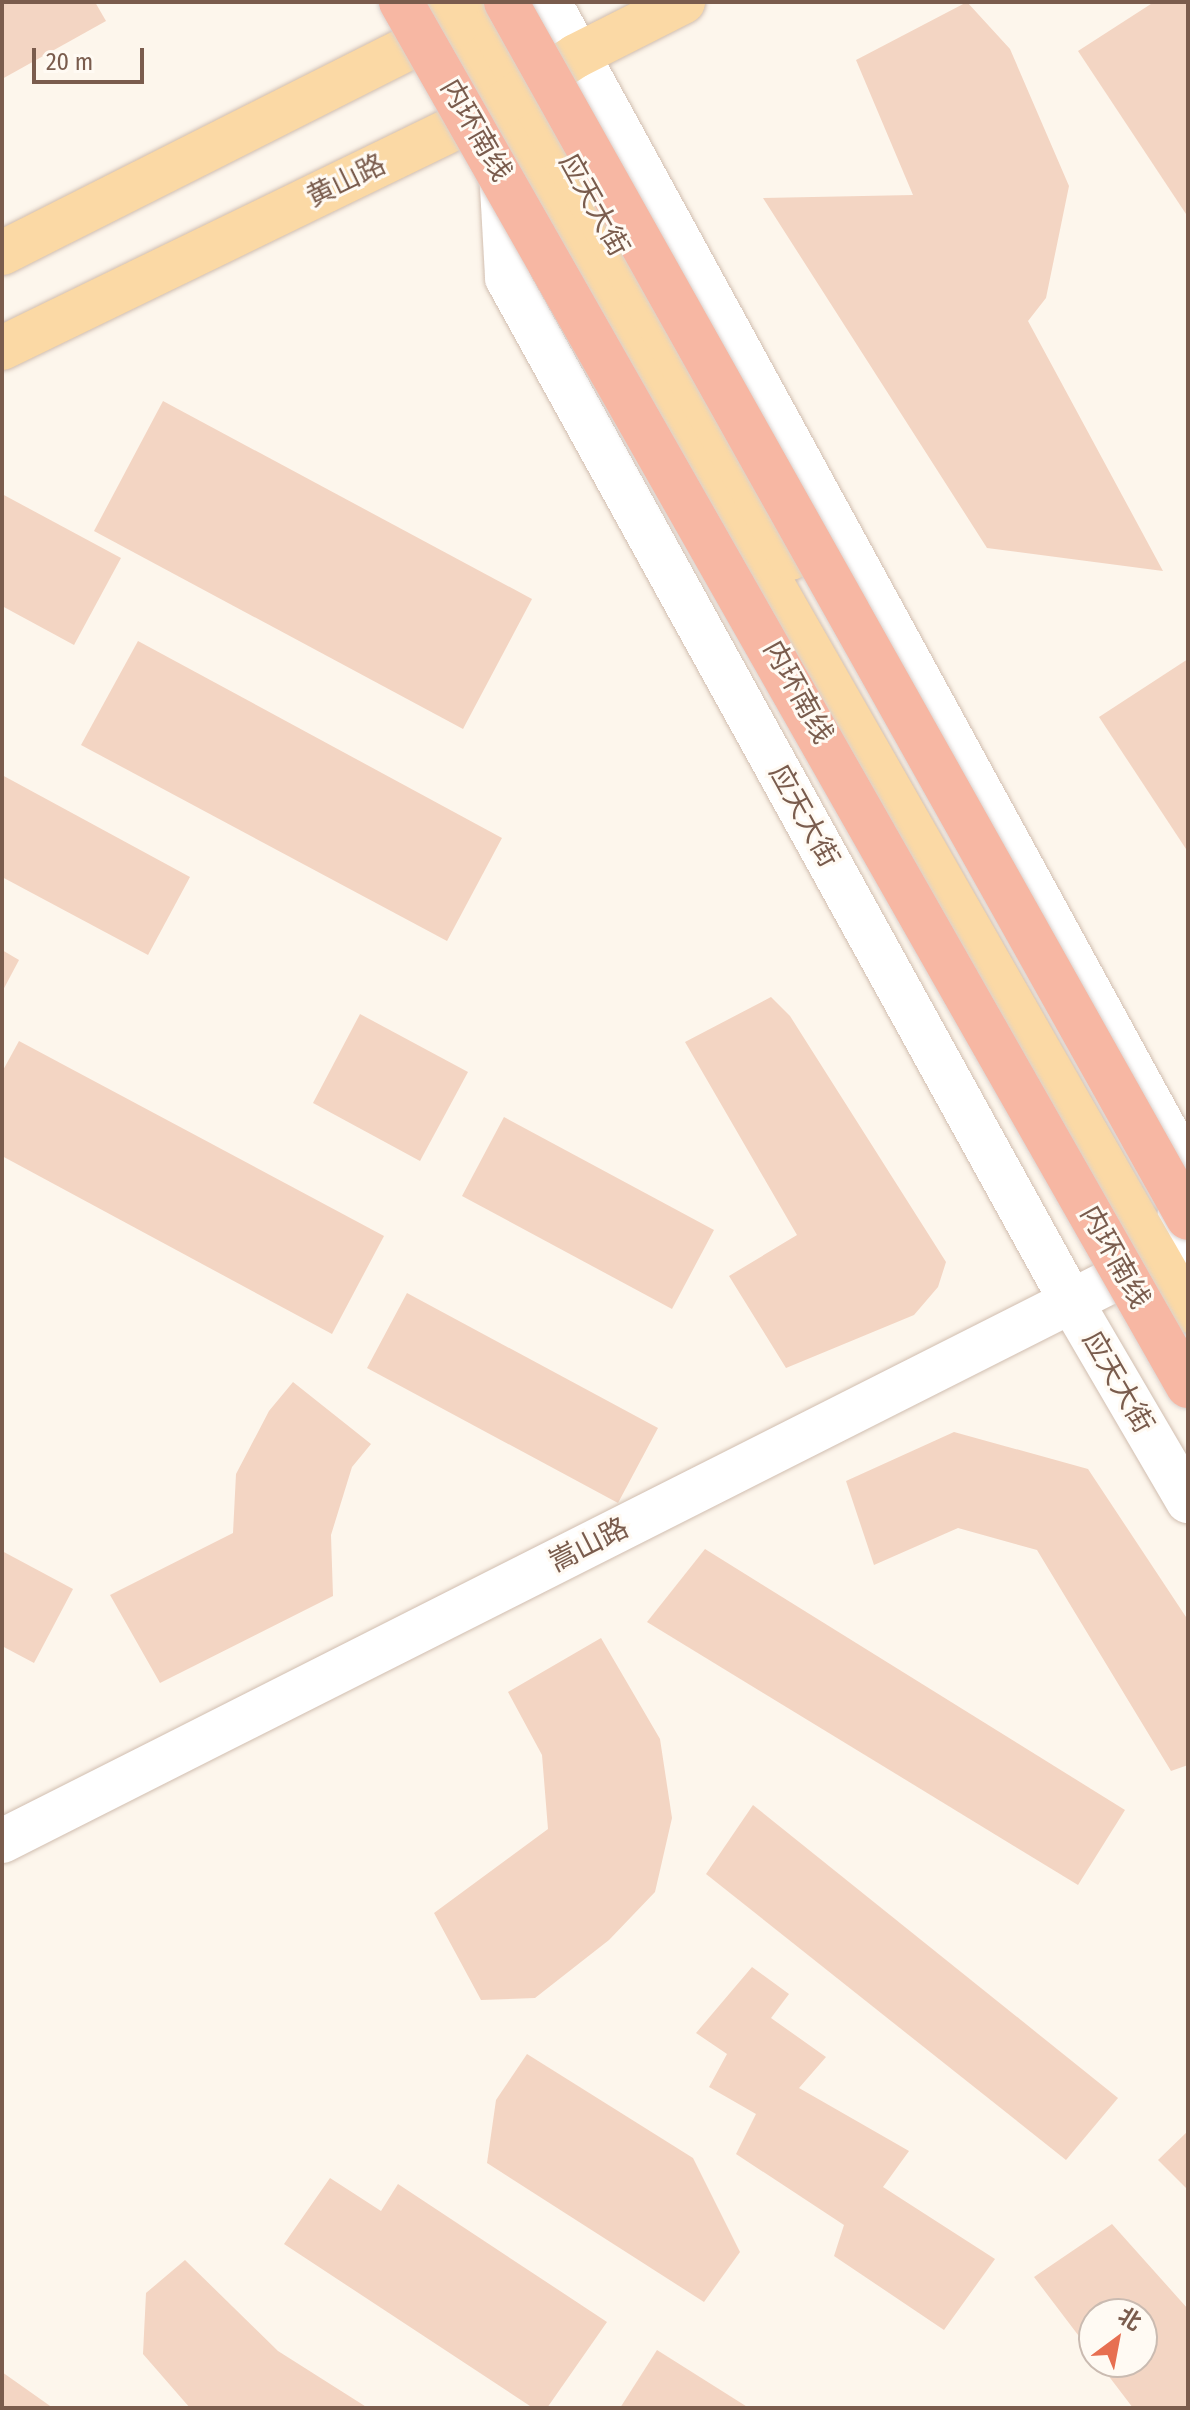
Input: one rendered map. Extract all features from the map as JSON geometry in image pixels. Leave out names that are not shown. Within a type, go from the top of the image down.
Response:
[{"type":"highway","name":"内环南线","points":[[401,2],[1188,1386]]},
{"type":"highway","points":[[470,7],[1179,1246]]},
{"type":"main road","name":"黄山路","points":[[2,348],[513,97],[576,56],[683,2]]},
{"type":"main road","name":"应天大街","points":[[470,7],[513,97],[1179,1246],[1188,1311]]},
{"type":"main road","points":[[2,253],[470,7]]},
{"type":"street","name":"应天大街","points":[[549,2],[1186,1168],[1179,1246]]},
{"type":"street","name":"应天大街","points":[[513,97],[507,278],[1071,1301],[1188,1501]]},
{"type":"street","name":"嵩山路","points":[[2,1841],[1179,1246]]},
{"type":"building","points":[[2,2],[95,2],[106,21],[2,79]]},
{"type":"building","points":[[967,2],[1010,49],[1069,186],[1046,298],[1028,321],[1163,571],[987,548],[763,198],[913,195],[856,60]]},
{"type":"building","points":[[1154,2],[1188,2],[1188,217],[1078,51]]},
{"type":"building","points":[[163,401],[532,599],[463,729],[94,531]]},
{"type":"building","points":[[2,494],[121,558],[74,645],[2,606]]},
{"type":"building","points":[[138,641],[502,838],[447,941],[81,745]]},
{"type":"building","points":[[1188,659],[1188,852],[1099,717]]},
{"type":"building","points":[[2,775],[190,877],[148,955],[2,877]]},
{"type":"building","points":[[2,950],[19,960],[2,992]]},
{"type":"building","points":[[771,997],[790,1016],[946,1262],[938,1287],[914,1315],[786,1368],[729,1276],[797,1235],[685,1042]]},
{"type":"building","points":[[360,1014],[468,1072],[420,1161],[313,1103]]},
{"type":"building","points":[[19,1041],[384,1236],[332,1334],[2,1156],[2,1072]]},
{"type":"building","points":[[504,1117],[714,1230],[672,1309],[462,1196]]},
{"type":"building","points":[[407,1293],[658,1428],[618,1503],[367,1368]]},
{"type":"building","points":[[293,1382],[371,1444],[352,1467],[331,1535],[333,1596],[160,1683],[110,1595],[233,1533],[236,1474],[269,1411]]},
{"type":"building","points":[[954,1432],[1088,1469],[1188,1620],[1188,1765],[1171,1771],[1037,1550],[958,1528],[874,1565],[846,1481]]},
{"type":"building","points":[[705,1549],[1125,1810],[1078,1885],[647,1622]]},
{"type":"building","points":[[2,1551],[73,1589],[34,1663],[2,1646]]},
{"type":"building","points":[[601,1638],[660,1739],[672,1818],[655,1892],[609,1940],[535,1998],[481,2000],[434,1913],[548,1829],[542,1755],[508,1692]]},
{"type":"building","points":[[753,1805],[1118,2098],[1066,2160],[706,1874]]},
{"type":"building","points":[[752,1967],[789,1994],[771,2018],[826,2057],[799,2088],[909,2151],[883,2187],[995,2259],[944,2330],[834,2256],[844,2225],[736,2154],[756,2114],[709,2087],[727,2054],[696,2033]]},
{"type":"building","points":[[527,2054],[693,2158],[740,2252],[704,2302],[487,2163],[496,2100]]},
{"type":"building","points":[[1188,2131],[1188,2190],[1158,2160]]},
{"type":"building","points":[[330,2178],[381,2211],[398,2184],[607,2322],[547,2408],[533,2408],[284,2244]]},
{"type":"building","points":[[1112,2224],[1188,2309],[1188,2408],[1133,2408],[1110,2378],[1158,2378],[1158,2298],[1078,2298],[1078,2335],[1034,2277]]},
{"type":"building","points":[[185,2260],[278,2351],[368,2408],[190,2408],[143,2354],[146,2293]]},
{"type":"building","points":[[657,2350],[749,2408],[620,2408]]},
{"type":"building","points":[[2,2372],[53,2408],[2,2408]]}]
